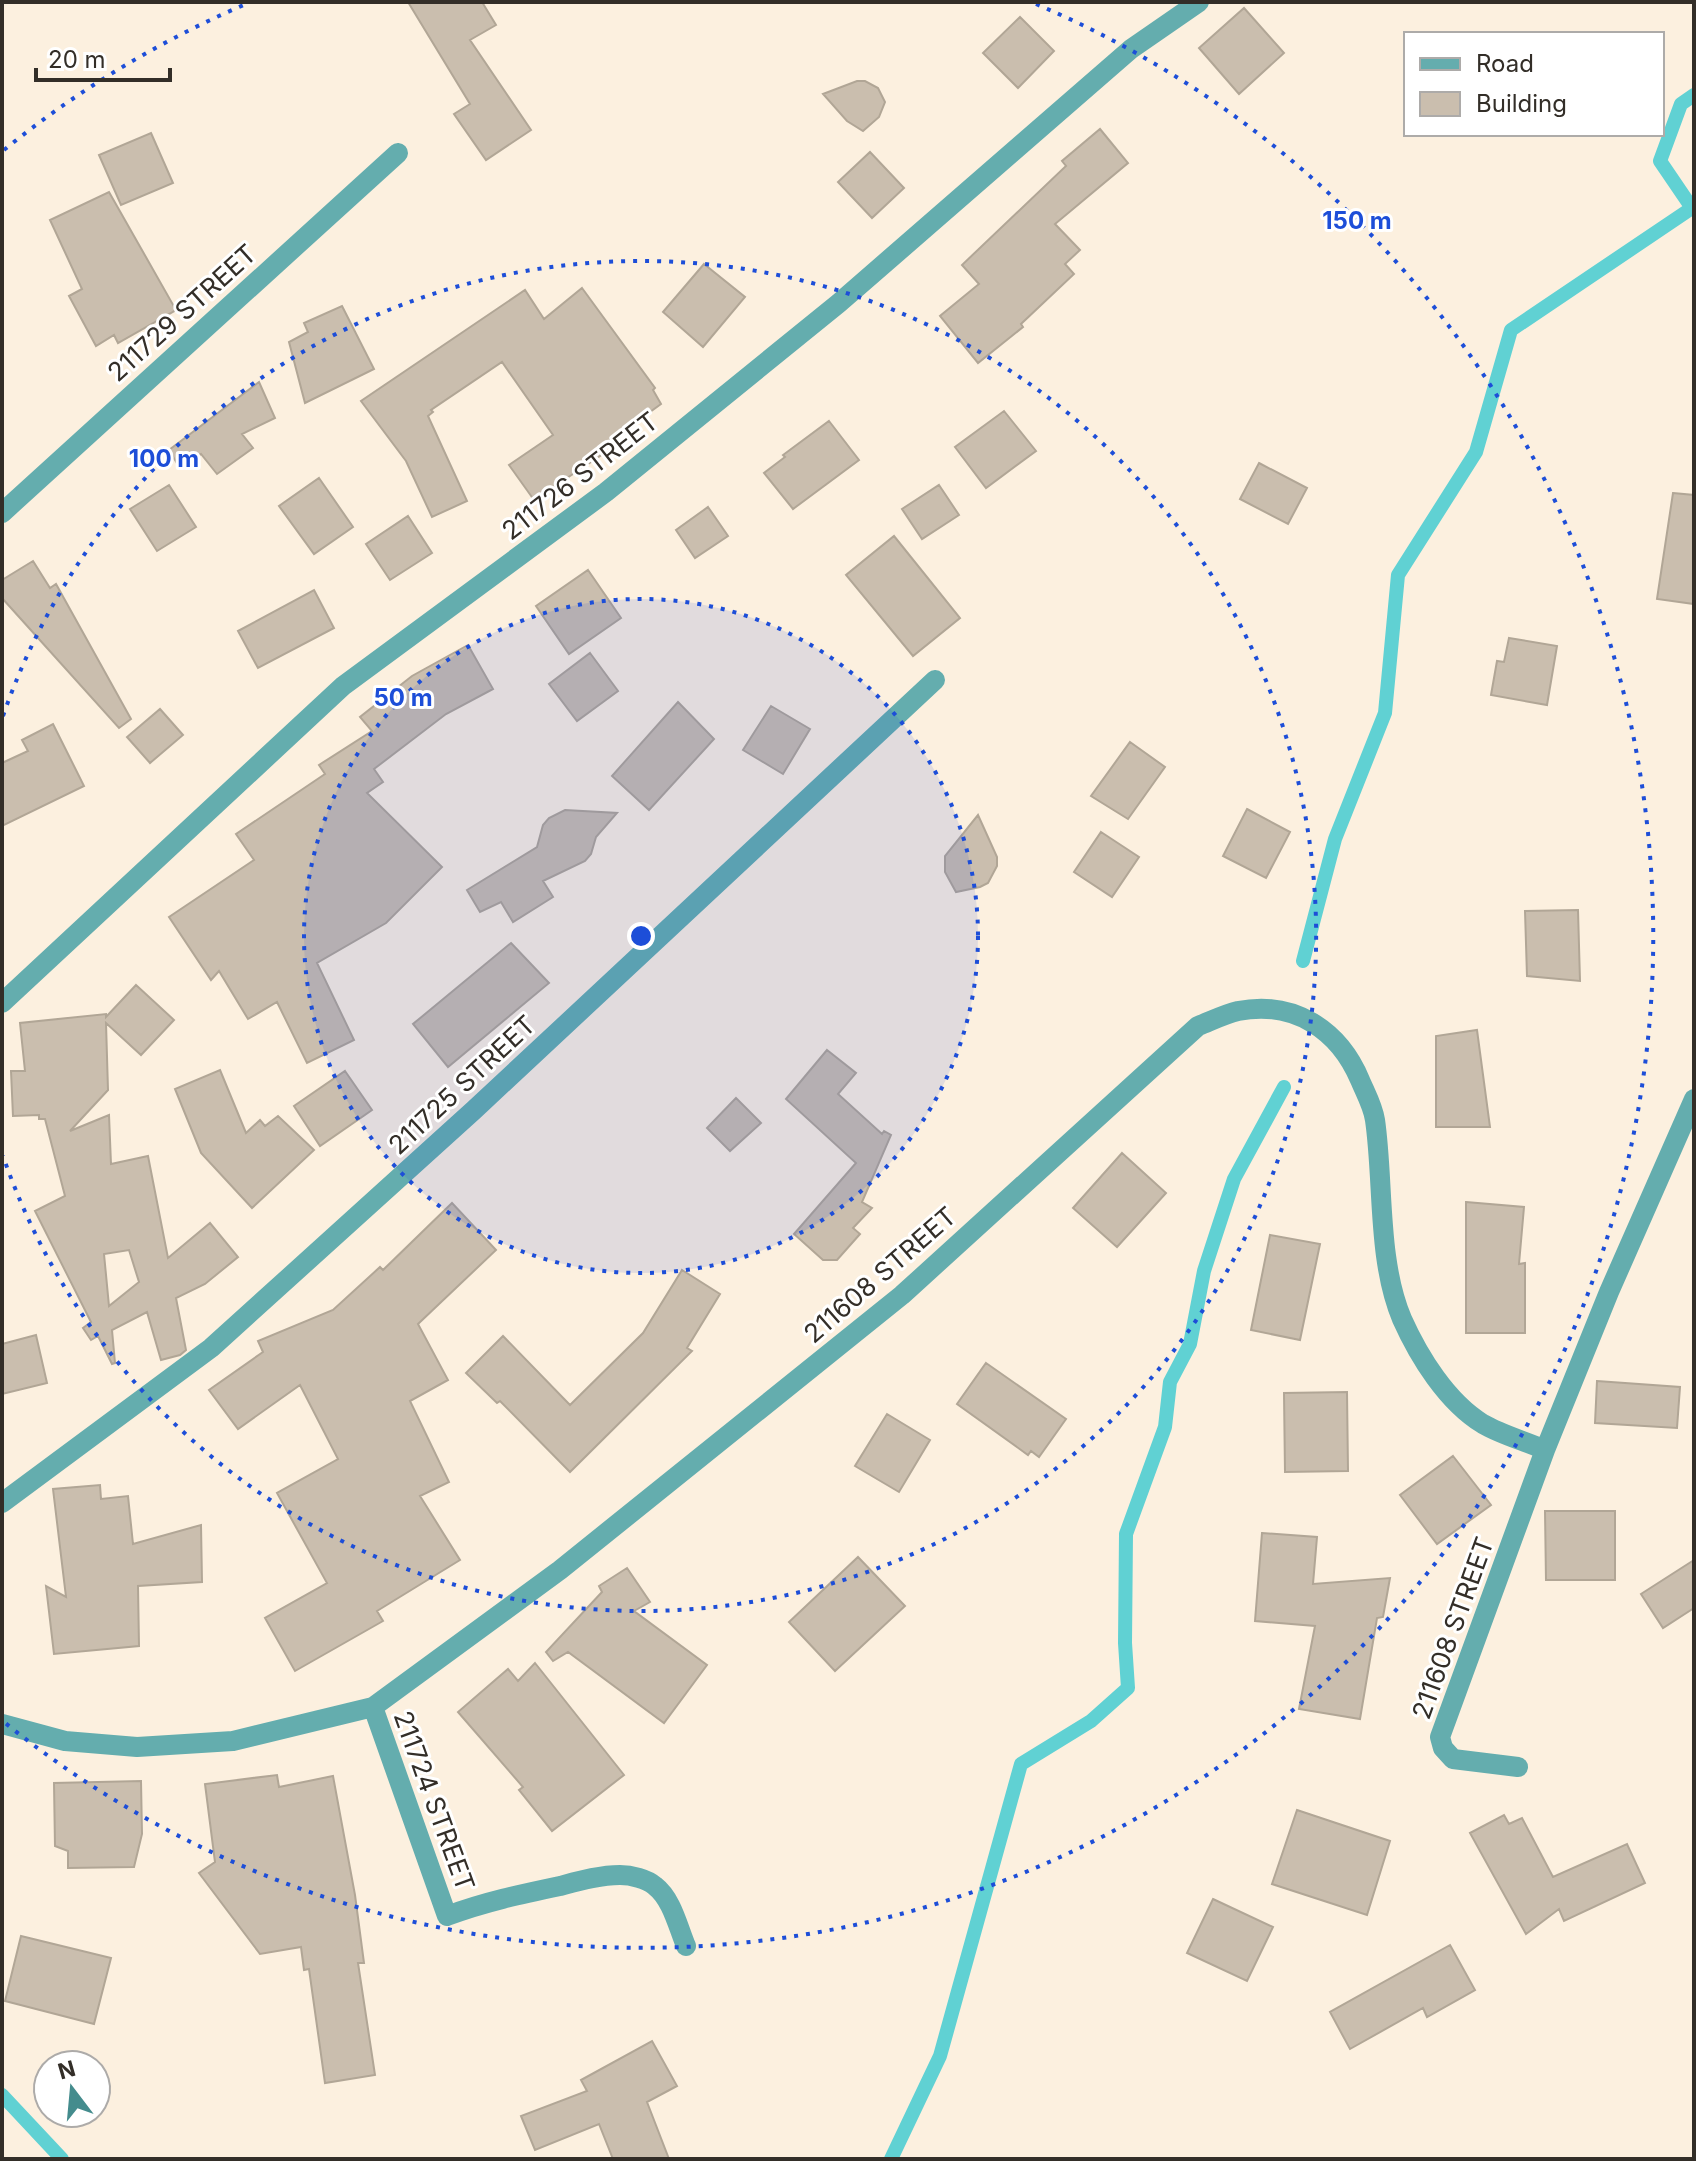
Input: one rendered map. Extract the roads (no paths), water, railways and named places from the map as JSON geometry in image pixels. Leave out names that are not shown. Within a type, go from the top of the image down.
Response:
[{"type":"street","name":"211726 STREET","points":[[2,1003],[343,686],[606,492],[839,303],[1131,49],[1199,2]]},
{"type":"street","name":"211729 STREET","points":[[2,513],[398,153]]},
{"type":"street","name":"211725 STREET","points":[[2,1503],[211,1348],[474,1110],[935,680]]},
{"type":"street","name":"211608 STREET","points":[[2,1724],[65,1741],[137,1747],[233,1741],[373,1707],[560,1570],[902,1295],[1198,1026],[1237,1011],[1267,1009],[1311,1020],[1335,1039],[1353,1065],[1375,1116],[1393,1290],[1414,1344],[1440,1385],[1482,1423],[1545,1450]]},
{"type":"street","name":"211608 STREET","points":[[1518,1767],[1453,1759],[1443,1748],[1440,1737],[1545,1450],[1609,1292],[1694,1099]]},
{"type":"street","name":"211724 STREET","points":[[373,1707],[447,1916],[521,1894],[621,1875],[656,1886],[670,1907],[686,1946]]},
{"type":"waterway","points":[[1303,961],[1335,839],[1385,713],[1398,575],[1476,452],[1511,330],[1692,208],[1660,161],[1681,104],[1694,95]]},
{"type":"waterway","points":[[891,2159],[940,2056],[1021,1764],[1091,1721],[1128,1688],[1125,1643],[1126,1534],[1165,1427],[1170,1382],[1190,1344],[1204,1271],[1234,1179],[1284,1087]]},
{"type":"waterway","points":[[2,2095],[62,2159]]}]
